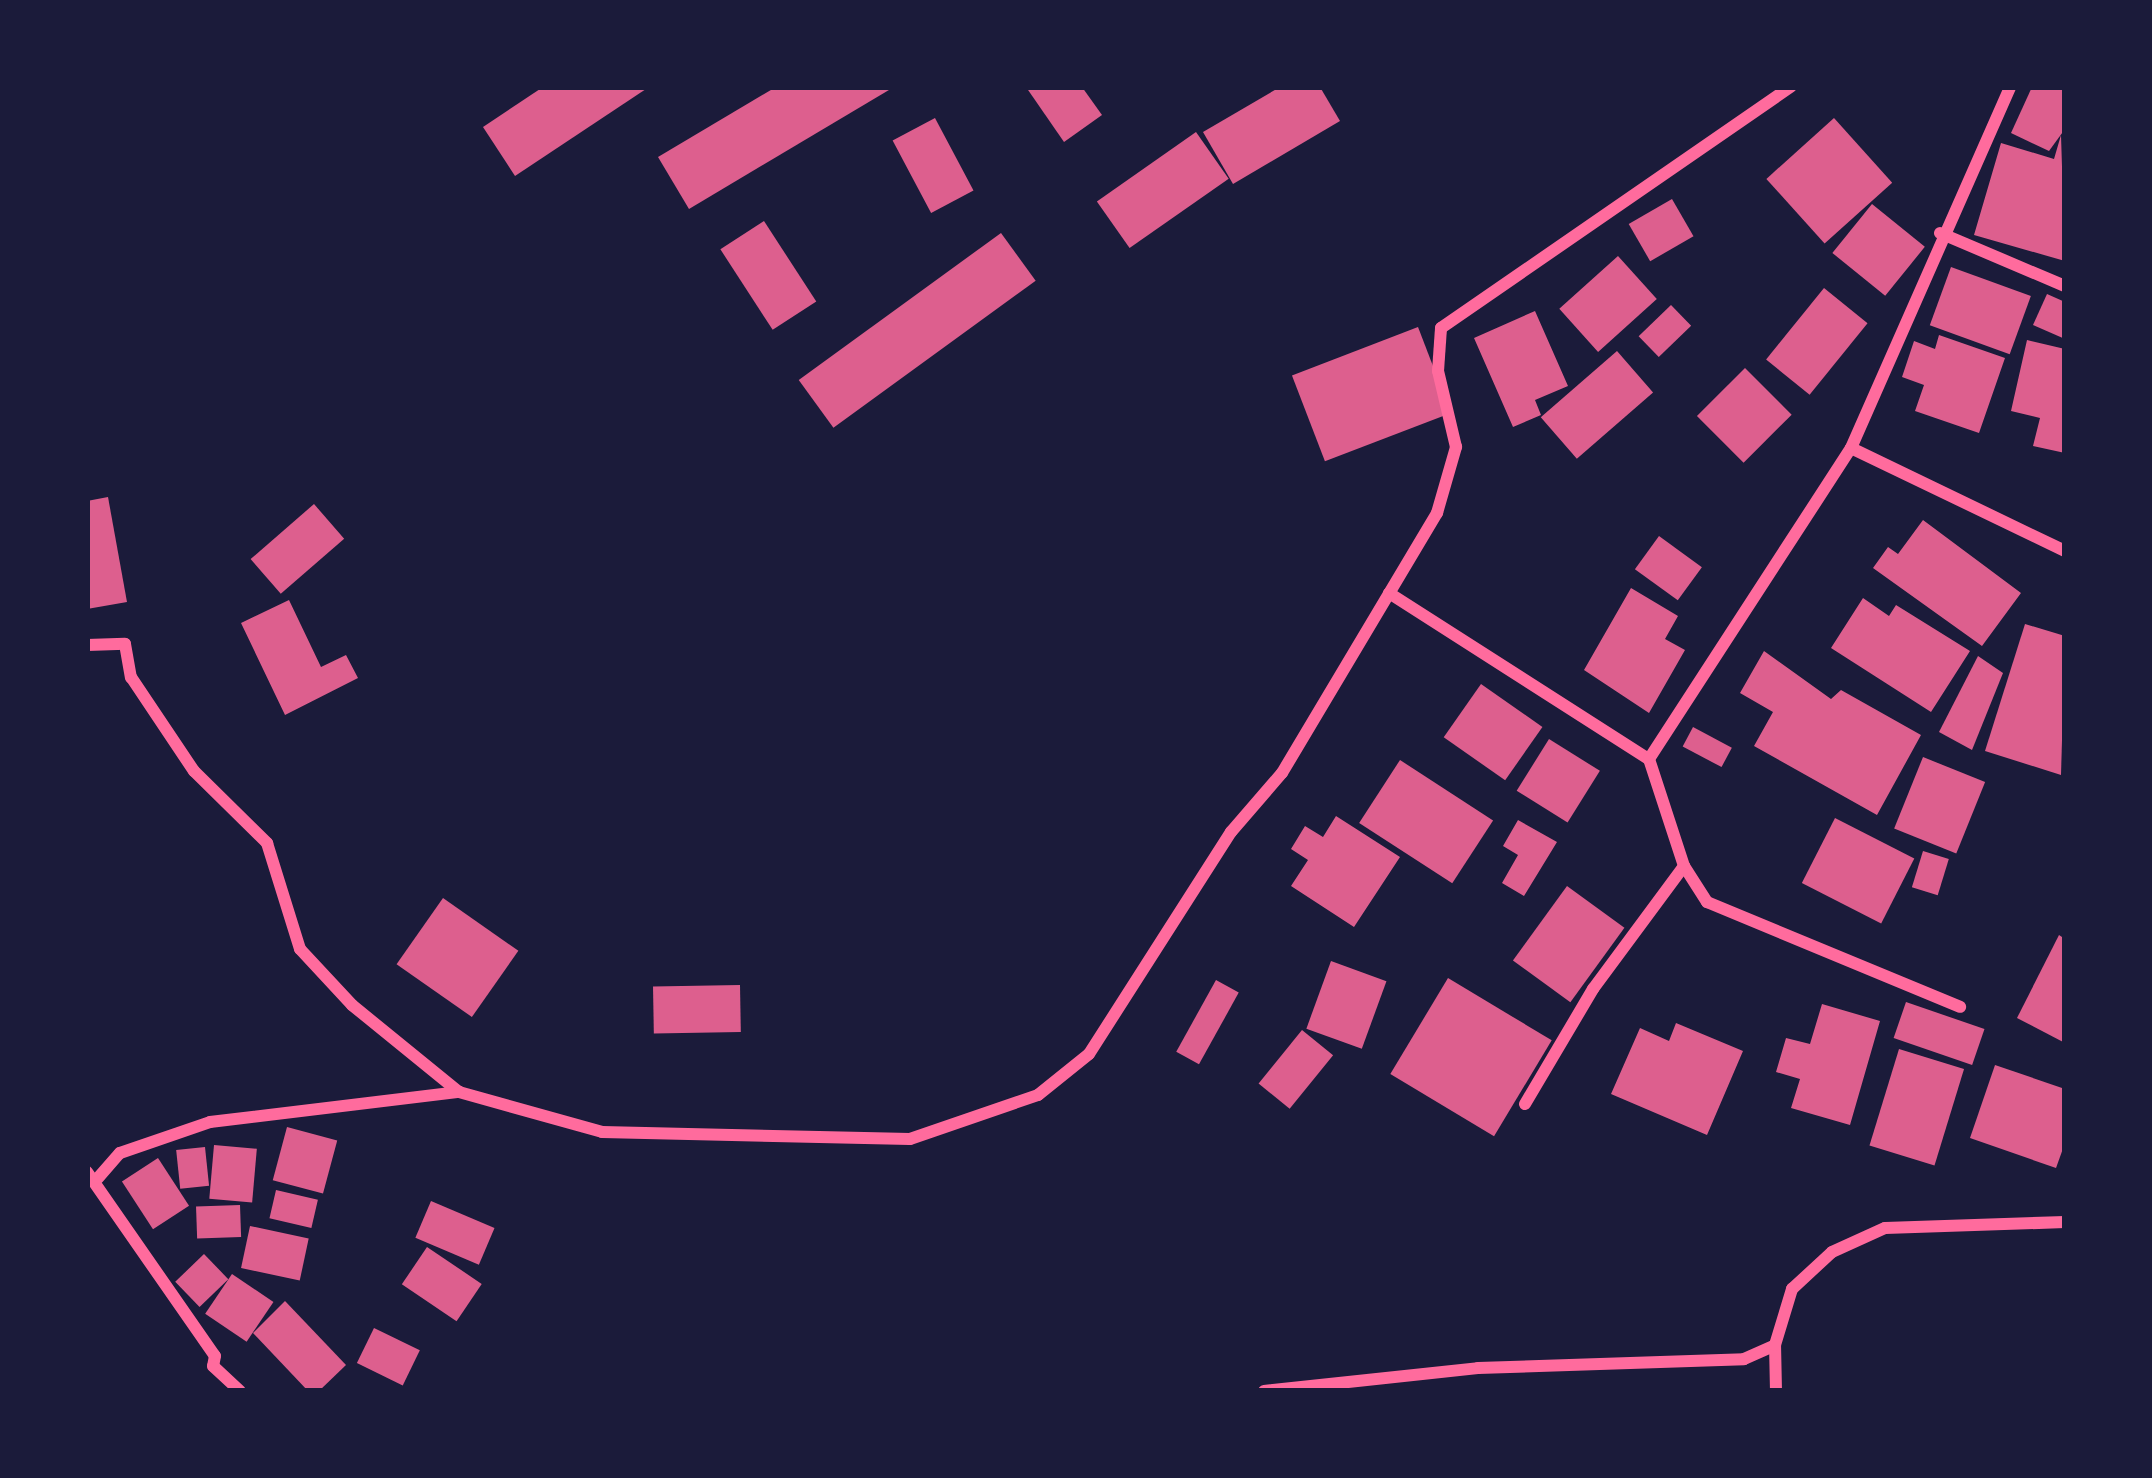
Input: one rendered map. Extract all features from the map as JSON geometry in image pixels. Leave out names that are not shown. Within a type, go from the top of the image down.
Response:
[{"type":"street","points":[[240,1391],[213,1366],[215,1356],[92,1175],[120,1153],[211,1122],[459,1092],[602,1132],[910,1139],[1038,1095],[1101,1036],[1231,832],[1282,773],[1437,513],[1456,447],[1438,371],[1441,328],[1791,87]]},
{"type":"street","points":[[1649,759],[1851,448],[1940,232],[2010,87]]},
{"type":"street","points":[[1940,232],[2065,286]]},
{"type":"street","points":[[1851,448],[2065,551]]},
{"type":"street","points":[[1389,593],[1649,759],[1684,866],[1707,902],[1960,1007]]},
{"type":"street","points":[[87,645],[125,644],[131,677],[194,771],[267,843],[300,949],[352,1005],[459,1092]]},
{"type":"street","points":[[1525,1105],[1593,989],[1684,866]]},
{"type":"street","points":[[1776,1391],[1775,1345],[1792,1289],[1832,1252],[1885,1228],[2065,1222]]},
{"type":"street","points":[[1264,1391],[1478,1368],[1744,1359],[1775,1345]]},
{"type":"building","points":[[543,87],[649,87],[515,176],[483,127]]},
{"type":"building","points":[[776,87],[894,87],[689,209],[658,157]]},
{"type":"building","points":[[1026,87],[1082,87],[1102,115],[1064,142]]},
{"type":"building","points":[[1280,87],[1320,87],[1340,121],[1233,184],[1203,132]]},
{"type":"building","points":[[2032,87],[2065,87],[2065,129],[2049,151],[2011,133]]},
{"type":"building","points":[[935,118],[973,190],[931,213],[893,141]]},
{"type":"building","points":[[1834,118],[1892,183],[1825,244],[1766,179]]},
{"type":"building","points":[[1196,132],[1229,179],[1130,248],[1097,201]]},
{"type":"building","points":[[2061,135],[2065,261],[1974,235],[2001,143],[2054,159]]},
{"type":"building","points":[[1672,199],[1694,236],[1650,261],[1629,224]]},
{"type":"building","points":[[1872,204],[1925,247],[1885,296],[1832,253]]},
{"type":"building","points":[[764,221],[816,302],[773,330],[720,249]]},
{"type":"building","points":[[1001,233],[1036,281],[833,428],[799,380]]},
{"type":"building","points":[[1618,256],[1657,299],[1598,352],[1559,309]]},
{"type":"building","points":[[1951,267],[2031,296],[2010,354],[1930,325]]},
{"type":"building","points":[[1824,288],[1868,323],[1810,395],[1766,359]]},
{"type":"building","points":[[2047,294],[2065,302],[2065,339],[2033,325]]},
{"type":"building","points":[[1671,305],[1691,326],[1659,357],[1639,336]]},
{"type":"building","points":[[1535,311],[1568,386],[1535,400],[1541,415],[1513,427],[1474,338]]},
{"type":"building","points":[[1418,327],[1451,413],[1325,461],[1292,375]]},
{"type":"building","points":[[1939,335],[2005,358],[1979,433],[1915,411],[1924,385],[1902,377],[1914,341],[1935,349]]},
{"type":"building","points":[[2027,340],[2065,349],[2065,453],[2033,446],[2040,418],[2011,411]]},
{"type":"building","points":[[1617,351],[1653,393],[1577,459],[1541,417]]},
{"type":"building","points":[[1745,368],[1792,415],[1744,463],[1697,416]]},
{"type":"building","points":[[108,497],[127,602],[87,609],[87,501]]},
{"type":"building","points":[[314,504],[344,539],[281,594],[251,559]]},
{"type":"building","points":[[1923,520],[2021,593],[1982,646],[1873,568],[1888,547],[1898,554]]},
{"type":"building","points":[[1659,536],[1702,567],[1678,600],[1635,569]]},
{"type":"building","points":[[1631,588],[1678,616],[1665,639],[1685,650],[1649,713],[1584,670]]},
{"type":"building","points":[[1863,598],[1889,616],[1896,605],[1970,651],[1931,712],[1831,648]]},
{"type":"building","points":[[289,600],[321,667],[346,655],[358,678],[285,715],[241,623]]},
{"type":"building","points":[[2025,624],[2065,636],[2061,775],[1985,751]]},
{"type":"building","points":[[1764,651],[1831,699],[1841,690],[1921,735],[1877,815],[1754,746],[1773,712],[1740,693]]},
{"type":"building","points":[[1978,656],[2003,673],[1972,750],[1939,732]]},
{"type":"building","points":[[1481,684],[1542,727],[1505,780],[1444,737]]},
{"type":"building","points":[[1693,727],[1732,748],[1722,767],[1683,746]]},
{"type":"building","points":[[1549,739],[1600,771],[1568,823],[1517,791]]},
{"type":"building","points":[[1923,757],[1985,782],[1956,853],[1894,828]]},
{"type":"building","points":[[1400,760],[1493,820],[1452,883],[1359,823]]},
{"type":"building","points":[[1336,816],[1400,857],[1354,927],[1291,886],[1308,860],[1291,849],[1305,826],[1323,837]]},
{"type":"building","points":[[1835,818],[1914,858],[1881,923],[1802,883]]},
{"type":"building","points":[[1518,820],[1557,842],[1524,896],[1502,883],[1518,855],[1503,846]]},
{"type":"building","points":[[1923,851],[1949,859],[1938,895],[1912,887]]},
{"type":"building","points":[[1567,886],[1624,928],[1570,1002],[1513,960]]},
{"type":"building","points":[[443,898],[518,951],[472,1017],[397,964]]},
{"type":"building","points":[[2059,935],[2065,939],[2065,1043],[2017,1018]]},
{"type":"building","points":[[1331,961],[1386,981],[1362,1049],[1306,1029]]},
{"type":"building","points":[[1448,978],[1552,1040],[1494,1136],[1390,1074]]},
{"type":"building","points":[[1216,980],[1239,993],[1199,1064],[1176,1052]]},
{"type":"building","points":[[740,985],[741,1032],[654,1034],[653,987]]},
{"type":"building","points":[[1906,1002],[1984,1029],[1972,1065],[1894,1038]]},
{"type":"building","points":[[1822,1004],[1880,1021],[1850,1125],[1791,1108],[1800,1079],[1776,1072],[1786,1038],[1810,1044]]},
{"type":"building","points":[[1676,1023],[1743,1051],[1707,1135],[1611,1094],[1640,1028],[1669,1041]]},
{"type":"building","points":[[1302,1030],[1333,1055],[1290,1109],[1259,1084]]},
{"type":"building","points":[[1899,1049],[1964,1069],[1934,1165],[1869,1146]]},
{"type":"building","points":[[1995,1065],[2065,1089],[2065,1143],[2056,1168],[1970,1138]]},
{"type":"building","points":[[287,1127],[337,1140],[323,1194],[273,1180]]},
{"type":"building","points":[[214,1145],[257,1149],[252,1203],[209,1199]]},
{"type":"building","points":[[205,1147],[209,1186],[180,1189],[176,1150]]},
{"type":"building","points":[[158,1158],[189,1206],[153,1229],[122,1181]]},
{"type":"building","points":[[276,1190],[318,1200],[311,1228],[269,1218]]},
{"type":"building","points":[[431,1201],[495,1228],[479,1265],[415,1238]]},
{"type":"building","points":[[240,1205],[241,1237],[197,1239],[196,1207]]},
{"type":"building","points":[[250,1226],[309,1238],[300,1281],[241,1268]]},
{"type":"building","points":[[427,1247],[482,1284],[457,1321],[402,1284]]},
{"type":"building","points":[[204,1254],[228,1279],[200,1307],[175,1282]]},
{"type":"building","points":[[232,1274],[273,1302],[247,1342],[205,1314]]},
{"type":"building","points":[[285,1301],[346,1365],[319,1391],[308,1391],[253,1333]]},
{"type":"building","points":[[374,1328],[420,1350],[403,1385],[357,1363]]}]
